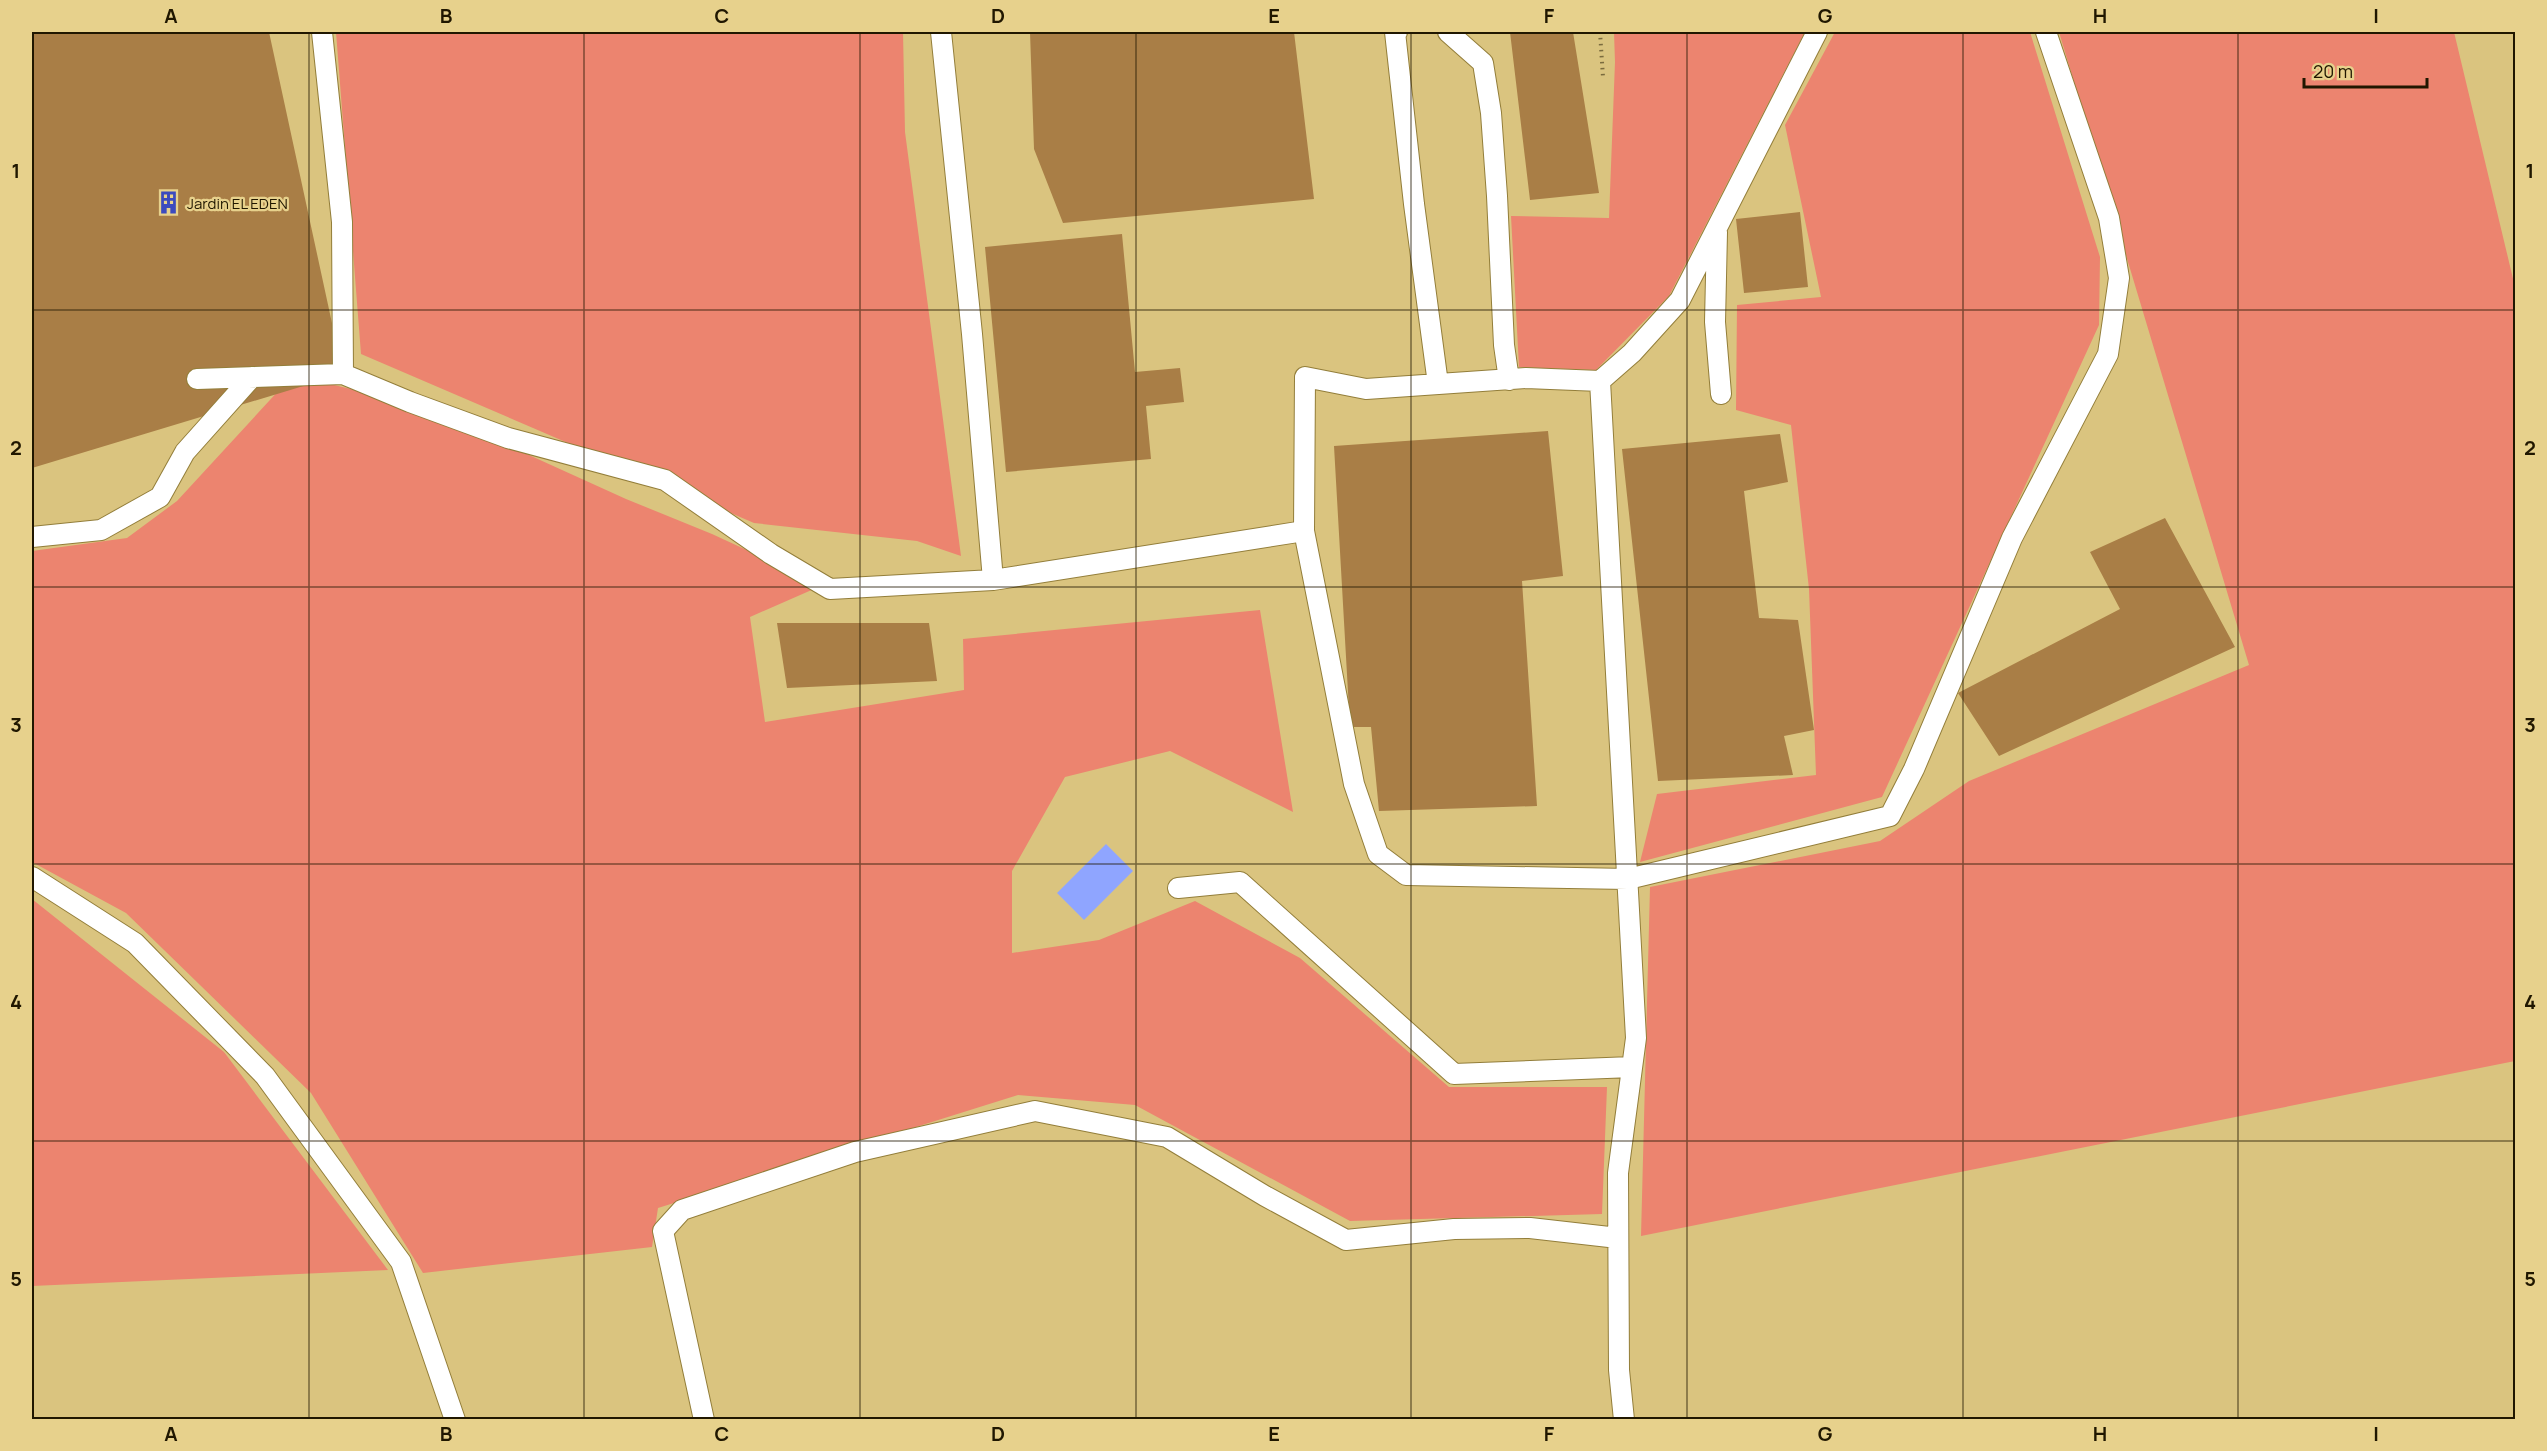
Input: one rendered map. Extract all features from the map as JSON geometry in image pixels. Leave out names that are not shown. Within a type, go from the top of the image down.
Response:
[{"type":"lane","points":[[322,32],[342,222],[343,374]]},
{"type":"lane","points":[[941,32],[972,334],[993,580]]},
{"type":"lane","points":[[1397,32],[1395,32],[1404,123],[1438,384]]},
{"type":"lane","points":[[1448,32],[1483,63],[1491,113],[1504,345],[1509,380]]},
{"type":"lane","points":[[1817,32],[1680,300],[1632,352],[1600,381],[1509,380],[1366,389],[1305,377],[1304,531],[1354,784],[1378,854],[1406,875],[1628,879],[1890,816],[1914,769],[2012,538],[2108,354],[2119,278],[2109,218],[2046,32]]},
{"type":"lane","points":[[1718,225],[1714,322],[1721,394]]},
{"type":"lane","points":[[197,379],[343,374],[410,402],[508,438],[665,480],[771,554],[830,589],[993,580],[1304,531]]},
{"type":"lane","points":[[32,537],[101,530],[160,497],[185,452],[252,377]]},
{"type":"lane","points":[[1600,381],[1636,1038],[1618,1173],[1619,1370],[1624,1419]]},
{"type":"lane","points":[[32,876],[135,943],[265,1076],[400,1262],[455,1419]]},
{"type":"lane","points":[[1178,888],[1240,882],[1454,1074],[1632,1067]]},
{"type":"lane","points":[[704,1419],[663,1231],[682,1209],[855,1152],[1035,1111],[1167,1137],[1265,1196],[1346,1240],[1454,1229],[1530,1228],[1618,1238]]},
{"type":"path","points":[[1600,32],[1603,77]]},
{"type":"shaded area","points":[[336,32],[903,32],[905,132],[961,556],[917,541],[754,523],[361,354]]},
{"type":"shaded area","points":[[1614,32],[1805,32],[1669,296],[1596,370],[1519,367],[1511,216],[1609,218],[1615,62]]},
{"type":"shaded area","points":[[1835,32],[2030,32],[2100,257],[2099,325],[1882,797],[1640,862],[1657,794],[1816,775],[1809,589],[1791,425],[1736,410],[1737,305],[1821,297],[1785,125]]},
{"type":"shaded area","points":[[2059,32],[2454,32],[2515,287],[2515,1061],[1641,1236],[1650,887],[1880,841],[1969,781],[2249,665]]},
{"type":"shaded area","points":[[293,375],[421,406],[823,585],[750,617],[765,722],[964,690],[963,639],[1260,610],[1293,812],[1170,751],[1065,777],[1012,871],[1012,953],[1099,940],[1195,901],[1300,958],[1449,1087],[1607,1087],[1602,1214],[1350,1221],[1135,1105],[1018,1095],[658,1208],[652,1247],[423,1273],[311,1093],[126,913],[32,862],[32,551],[127,538],[177,501]]},
{"type":"shaded area","points":[[32,899],[224,1052],[388,1270],[32,1286]]},
{"type":"water","points":[[1106,844],[1133,871],[1084,920],[1057,893]]},
{"type":"building","name":"Jardin EL EDEN","points":[[32,32],[269,32],[343,374],[32,468]]},
{"type":"building","points":[[1030,32],[1294,32],[1314,199],[1063,223],[1034,149]]},
{"type":"building","points":[[1510,32],[1573,32],[1599,193],[1530,200]]},
{"type":"building","points":[[1800,212],[1808,287],[1744,293],[1736,219]]},
{"type":"building","points":[[1122,234],[1135,372],[1180,368],[1184,402],[1146,406],[1151,459],[1006,472],[985,247]]},
{"type":"building","points":[[1548,431],[1563,576],[1522,581],[1537,806],[1379,811],[1371,727],[1350,727],[1334,446]]},
{"type":"building","points":[[1780,434],[1788,482],[1744,491],[1759,618],[1798,620],[1814,730],[1784,736],[1793,775],[1658,781],[1622,449]]},
{"type":"building","points":[[2165,518],[2235,647],[1999,756],[1958,693],[2120,609],[2090,552]]},
{"type":"building","points":[[777,623],[929,623],[937,681],[787,688]]},
{"type":"place","name":"Jardin EL EDEN","points":[[169,203]]}]
